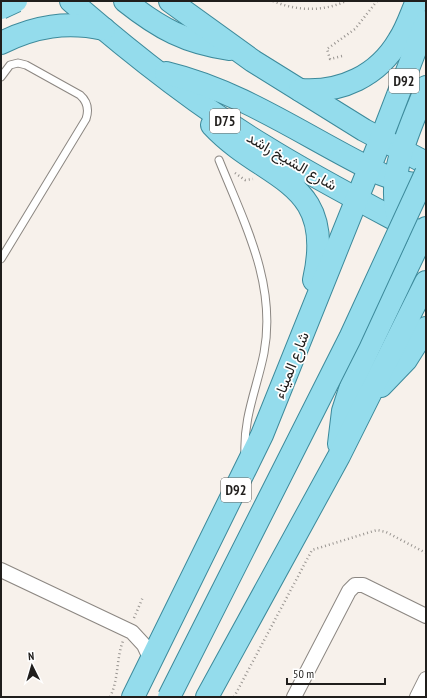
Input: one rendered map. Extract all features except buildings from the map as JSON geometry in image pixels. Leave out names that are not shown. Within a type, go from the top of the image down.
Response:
[{"type":"main road","points":[[1,12],[9,1]]},
{"type":"main road","points":[[1,8],[16,1]]},
{"type":"main road","name":"شارع الشيخ راشد","points":[[71,1],[154,70],[190,97],[264,146],[399,221],[425,233]]},
{"type":"main road","points":[[125,1],[145,18],[172,34],[202,44],[234,49]]},
{"type":"main road","points":[[170,1],[234,49],[420,164]]},
{"type":"main road","points":[[300,90],[322,90],[342,86],[372,71],[387,57],[400,40],[418,1]]},
{"type":"main road","name":"شارع الميناء","points":[[133,697],[262,435],[381,139],[426,22]]},
{"type":"main road","points":[[1,43],[34,29],[57,25],[81,25],[104,29]]},
{"type":"main road","points":[[154,70],[195,81],[236,97],[369,168],[394,188],[426,202]]},
{"type":"main road","points":[[169,697],[350,338],[420,164],[426,87]]},
{"type":"main road","points":[[190,97],[217,131],[239,150],[284,178],[299,192],[311,209],[318,230],[319,255],[299,345]]},
{"type":"main road","points":[[394,188],[420,164]]},
{"type":"main road","points":[[357,198],[394,188],[426,186]]},
{"type":"main road","points":[[394,188],[399,221]]},
{"type":"main road","points":[[339,456],[342,419],[352,383],[425,233]]},
{"type":"main road","points":[[207,697],[339,456],[426,282]]},
{"type":"main road","points":[[371,394],[390,378],[402,365],[426,328]]},
{"type":"street","points":[[1,570],[130,631],[149,635],[165,632]]},
{"type":"street","points":[[294,697],[349,591],[355,585],[363,585],[426,616]]},
{"type":"street","points":[[130,631],[144,645],[151,660]]},
{"type":"street","points":[[416,697],[426,679]]},
{"type":"lane","points":[[1,77],[10,65],[22,64],[80,95],[87,104],[88,109],[86,119],[1,259]]},
{"type":"lane","points":[[219,160],[255,249],[263,278],[266,301],[264,354],[245,425],[244,443],[247,468]]},
{"type":"path","points":[[273,1],[291,7],[312,9],[332,6],[346,1]]},
{"type":"path","points":[[342,56],[330,59],[327,49],[355,29],[377,1]]},
{"type":"path","points":[[224,173],[236,173],[249,180],[259,177]]},
{"type":"path","points":[[234,697],[312,550],[377,530],[386,532],[426,553]]},
{"type":"path","points":[[110,697],[117,678],[121,646],[130,631],[143,597]]}]
